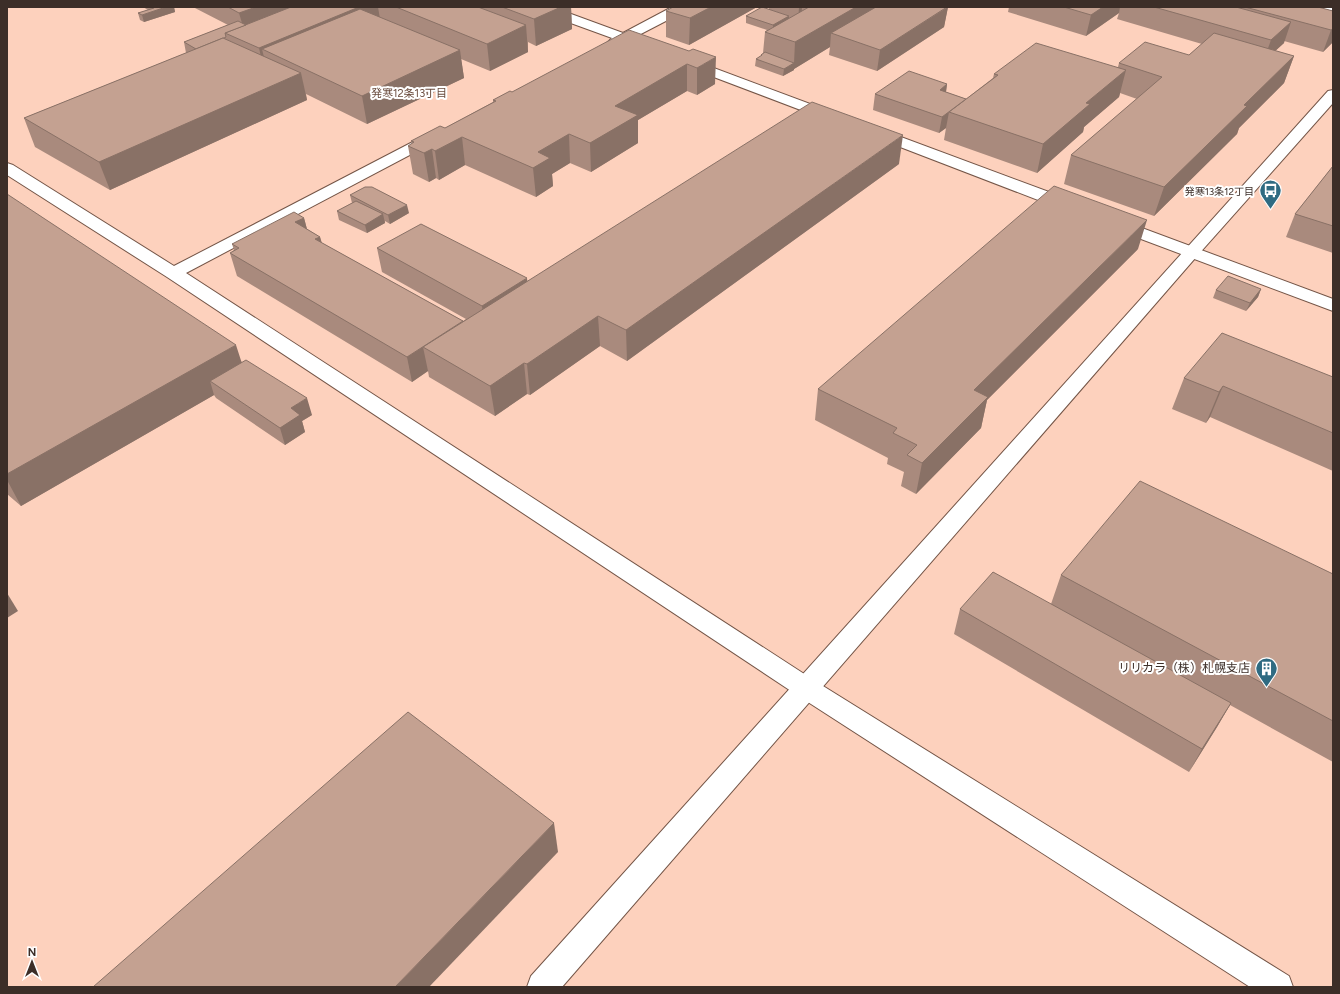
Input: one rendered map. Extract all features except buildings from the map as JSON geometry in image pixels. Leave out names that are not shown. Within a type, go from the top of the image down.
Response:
[{"type":"street","points":[[540,7],[660,52]]},
{"type":"street","points":[[602,49],[682,7]]},
{"type":"street","points":[[1328,7],[1333,8]]},
{"type":"street","points":[[675,58],[846,122]]},
{"type":"street","points":[[542,987],[1191,252],[1333,94]]},
{"type":"street","points":[[861,128],[1085,212]]},
{"type":"street","points":[[173,273],[447,130]]},
{"type":"street","points":[[7,168],[173,273],[806,688],[1278,987]]},
{"type":"street","points":[[1100,217],[1333,306]]},
{"type":"shaded area","points":[[7,7],[1333,7],[1333,987],[7,987]]},
{"type":"place","name":"発寒13条12丁目","points":[[1270,210]]},
{"type":"place","name":"リリカラ（株）札幌支店","points":[[1266,688]]},
{"type":"district","name":"発寒12条13丁目","points":[[409,93]]}]
